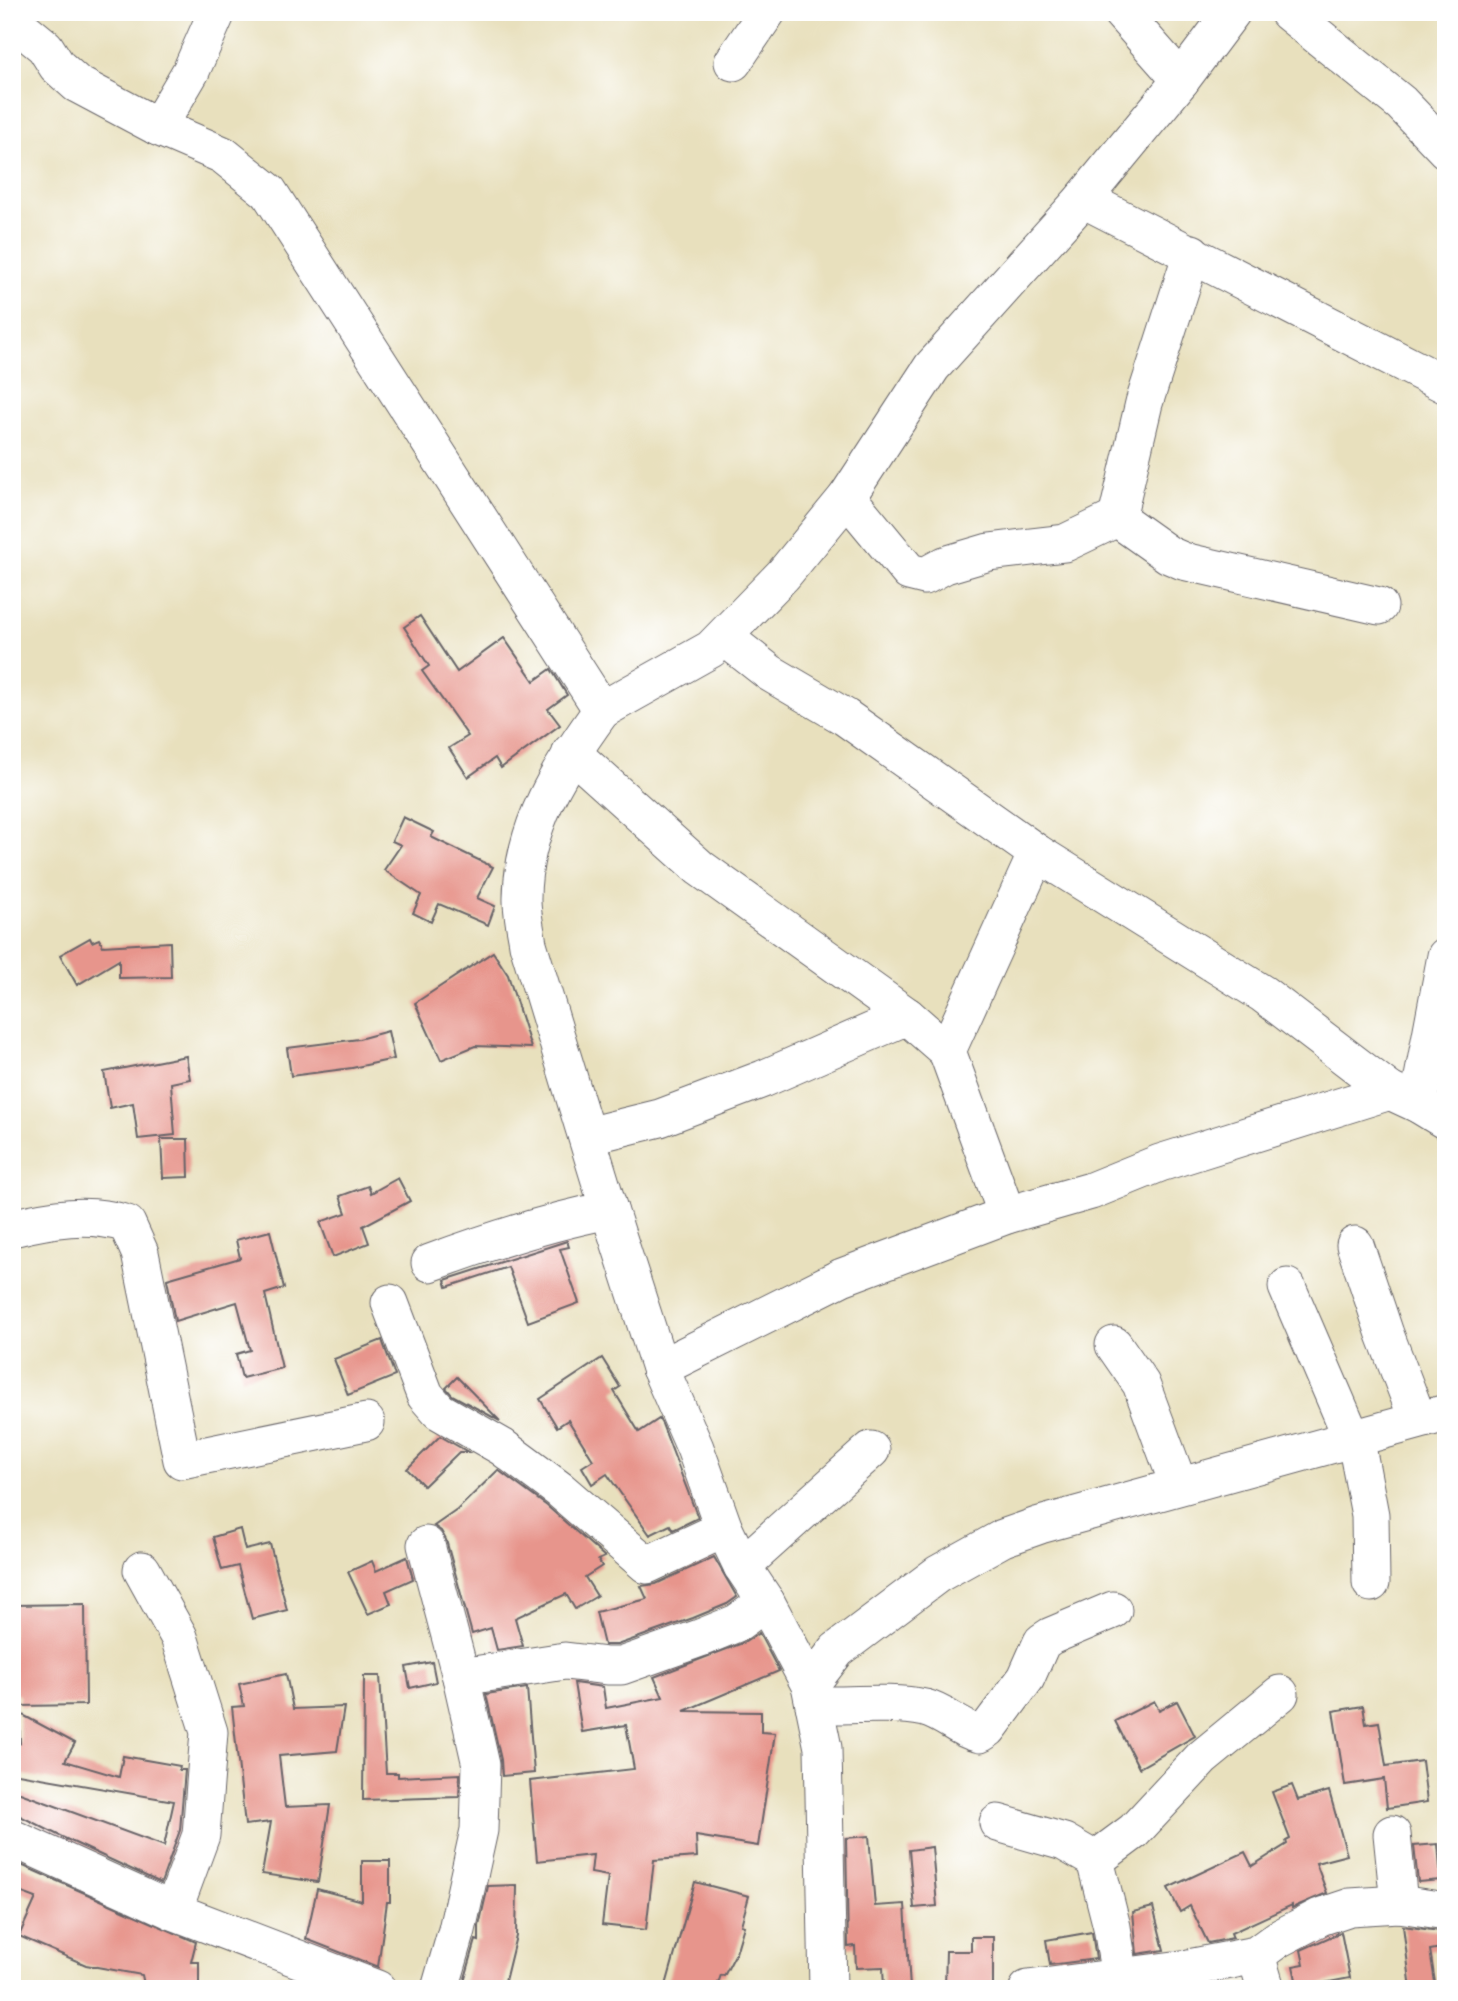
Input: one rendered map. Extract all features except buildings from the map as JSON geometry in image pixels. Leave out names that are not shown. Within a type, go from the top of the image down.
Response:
[{"type":"street","points":[[158,127],[191,71],[217,12]]},
{"type":"street","points":[[733,62],[767,12]]},
{"type":"street","points":[[1121,12],[1181,80]]},
{"type":"street","points":[[828,1989],[823,1748],[812,1695],[766,1602],[742,1566],[724,1529],[695,1448],[660,1368],[528,944],[522,901],[527,850],[545,800],[571,752],[602,709],[711,649],[783,575],[847,497],[932,366],[1083,199],[1181,80],[1232,12]]},
{"type":"street","points":[[1288,12],[1401,103],[1446,150]]},
{"type":"street","points":[[12,20],[45,47],[57,66],[77,85],[158,127],[223,155],[269,192],[602,709]]},
{"type":"street","points":[[1083,199],[1446,385]]},
{"type":"street","points":[[1117,519],[1143,403],[1192,253]]},
{"type":"street","points":[[847,497],[909,572],[925,576],[944,565],[989,552],[1065,543],[1117,519]]},
{"type":"street","points":[[1117,519],[1168,555],[1183,561],[1379,606]]},
{"type":"street","points":[[724,637],[770,673],[845,717],[1037,853],[1263,994],[1418,1105]]},
{"type":"street","points":[[571,752],[700,868],[907,1016],[947,1051],[1007,1215]]},
{"type":"street","points":[[947,1051],[1037,853]]},
{"type":"street","points":[[1418,1105],[1446,956]]},
{"type":"street","points":[[587,1136],[660,1118],[763,1079],[907,1016]]},
{"type":"street","points":[[660,1368],[842,1277],[1007,1215],[1091,1191],[1160,1163],[1418,1105]]},
{"type":"street","points":[[430,1263],[515,1232],[609,1210]]},
{"type":"street","points":[[12,1228],[74,1216],[107,1218],[127,1224],[140,1253],[182,1460],[366,1422]]},
{"type":"street","points":[[812,1695],[837,1650],[939,1574],[1003,1538],[1178,1486],[1432,1417],[1385,1334],[1354,1245]]},
{"type":"street","points":[[1287,1287],[1358,1452],[1370,1515],[1371,1583]]},
{"type":"street","points":[[390,1303],[425,1395],[439,1411],[502,1447],[550,1483],[647,1565],[724,1529]]},
{"type":"street","points":[[1114,1345],[1141,1384],[1178,1486]]},
{"type":"street","points":[[742,1566],[871,1450]]},
{"type":"street","points":[[426,1545],[481,1765],[479,1830],[457,1930],[440,1989]]},
{"type":"street","points":[[142,1570],[179,1637],[209,1732],[201,1835],[173,1911]]},
{"type":"street","points":[[461,1677],[565,1661],[621,1666],[737,1623],[766,1602]]},
{"type":"street","points":[[812,1695],[926,1709],[949,1718],[969,1732],[980,1734],[988,1729],[1027,1678],[1042,1643],[1051,1636],[1113,1610]]},
{"type":"street","points":[[1095,1860],[1134,1831],[1202,1758],[1280,1695]]},
{"type":"street","points":[[998,1823],[1064,1842],[1095,1860],[1112,1927],[1120,1978]]},
{"type":"street","points":[[1392,1834],[1399,1904]]},
{"type":"street","points":[[12,1838],[173,1911],[377,1989]]},
{"type":"street","points":[[1028,1989],[1189,1968],[1261,1972],[1278,1938],[1321,1917],[1350,1907],[1399,1904],[1446,1911]]}]
